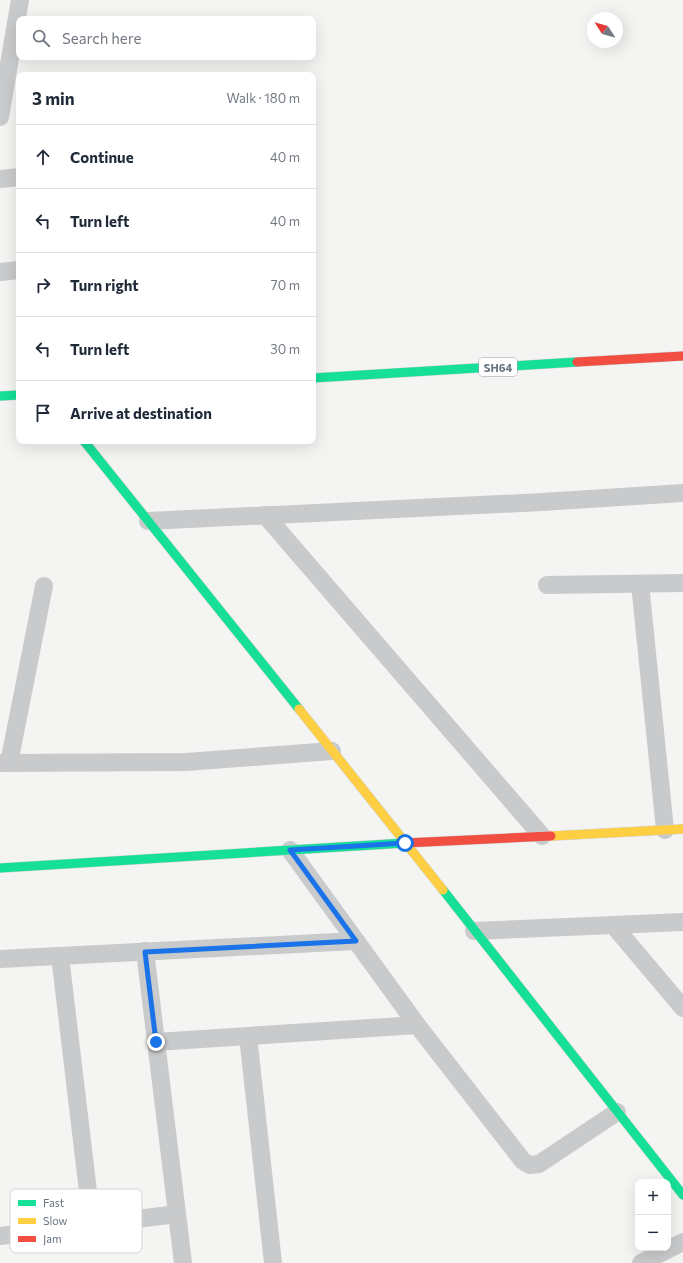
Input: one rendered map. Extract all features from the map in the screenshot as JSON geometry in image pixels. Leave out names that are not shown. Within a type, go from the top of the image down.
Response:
[{"type":"street","points":[[17,16],[20,0]]},
{"type":"street","points":[[0,117],[16,23]]},
{"type":"street","points":[[0,179],[16,178]]},
{"type":"street","points":[[0,272],[16,270]]},
{"type":"street","name":"SH64","points":[[316,378],[683,356]]},
{"type":"street","points":[[0,396],[16,395]]},
{"type":"street","points":[[86,444],[332,751],[683,1195]]},
{"type":"street","points":[[148,521],[683,494]]},
{"type":"street","points":[[266,515],[542,836]]},
{"type":"street","points":[[548,585],[683,583]]},
{"type":"street","points":[[640,584],[665,830]]},
{"type":"street","points":[[44,586],[4,763],[186,762],[332,751]]},
{"type":"street","points":[[0,868],[405,843],[683,829]]},
{"type":"street","points":[[290,850],[416,1025],[523,1160],[530,1165],[539,1164],[617,1112]]},
{"type":"street","points":[[474,930],[683,922]]},
{"type":"street","points":[[613,925],[683,1008]]},
{"type":"street","points":[[0,959],[356,941]]},
{"type":"street","points":[[145,952],[183,1263]]},
{"type":"street","points":[[60,956],[88,1189]]},
{"type":"street","points":[[156,1042],[416,1025]]},
{"type":"street","points":[[248,1036],[273,1263]]},
{"type":"street","points":[[142,1219],[177,1214]]},
{"type":"street","points":[[0,1236],[10,1235]]},
{"type":"street","points":[[641,1263],[683,1242]]},
{"type":"traffic: fast","points":[[316,378],[577,362]]},
{"type":"traffic: fast","points":[[0,396],[16,395]]},
{"type":"traffic: fast","points":[[86,444],[299,709]]},
{"type":"traffic: fast","points":[[0,868],[405,843]]},
{"type":"traffic: fast","points":[[443,890],[683,1195]]},
{"type":"traffic: slow","points":[[299,709],[443,890]]},
{"type":"traffic: slow","points":[[551,836],[683,829]]},
{"type":"traffic: jam","points":[[577,362],[683,356]]},
{"type":"traffic: jam","points":[[405,843],[551,836]]},
{"type":"route","points":[[156,1042],[145,952],[356,941],[290,850],[405,843]]}]
